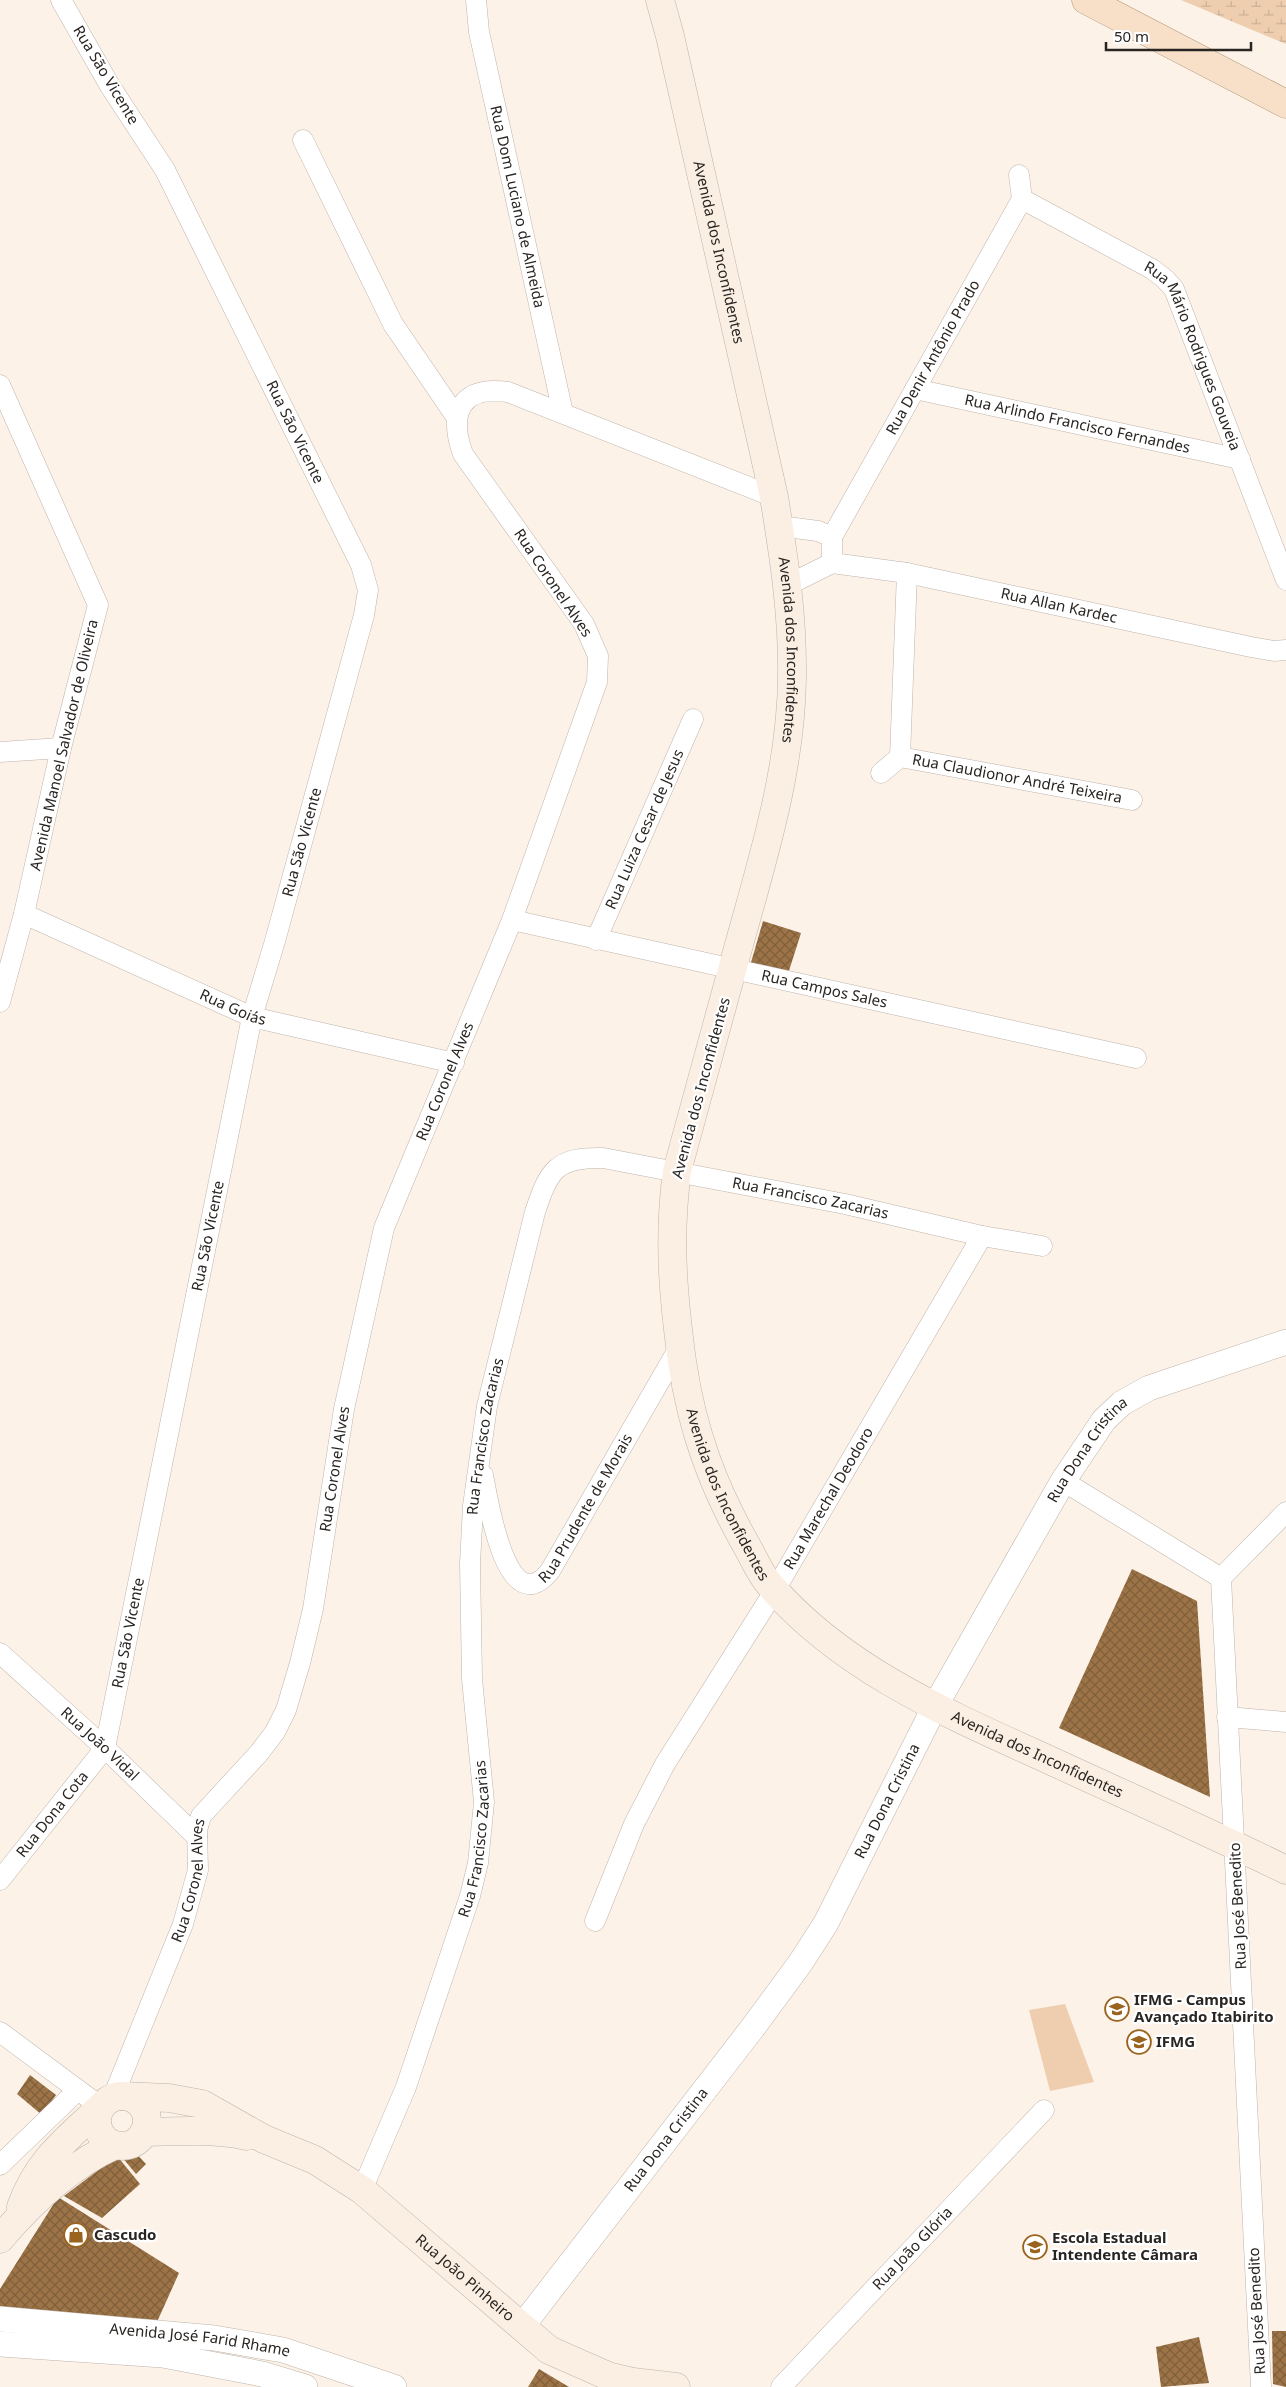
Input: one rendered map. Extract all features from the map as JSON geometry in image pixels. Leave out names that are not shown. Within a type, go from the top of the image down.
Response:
[{"type":"main road","name":"Avenida dos Inconfidentes","points":[[660,0],[774,497],[791,621],[792,679],[787,743],[772,826],[677,1171],[672,1212],[671,1251],[680,1346],[686,1392],[699,1440],[724,1508],[768,1584],[811,1626],[868,1668],[934,1708],[1286,1870]]},
{"type":"main road","points":[[1086,0],[1286,104]]},
{"type":"main road","points":[[8,2230],[26,2192],[48,2156],[112,2100],[169,2098],[202,2104],[264,2139]]},
{"type":"main road","points":[[8,2230],[73,2168],[94,2154],[116,2145],[132,2144],[144,2132],[147,2124],[144,2108],[138,2101],[112,2100]]},
{"type":"main road","points":[[112,2100],[96,2122],[102,2137],[116,2145]]},
{"type":"main road","points":[[144,2132],[211,2131],[264,2139]]},
{"type":"main road","name":"Rua João Pinheiro","points":[[264,2139],[315,2160],[362,2190],[523,2325],[549,2350],[580,2366],[608,2376],[633,2382],[676,2387]]},
{"type":"street","name":"Rua São Vicente","points":[[61,0],[110,86],[165,170],[361,565],[368,590],[348,672],[252,1017],[105,1748]]},
{"type":"street","name":"Rua Dom Luciano de Almeida","points":[[476,0],[479,32],[563,413]]},
{"type":"street","points":[[303,140],[393,324],[457,418]]},
{"type":"street","points":[[1019,175],[1022,199]]},
{"type":"street","name":"Rua Denir Antônio Prado","points":[[832,537],[1022,199]]},
{"type":"street","name":"Rua Mário Rodrigues Gouveia","points":[[1022,199],[1152,269],[1174,289],[1286,580]]},
{"type":"street","name":"Avenida Manoel Salvador de Oliveira","points":[[0,385],[98,605],[62,748],[24,914],[0,1002]]},
{"type":"street","points":[[457,418],[465,400],[478,392],[490,389],[508,392],[774,497]]},
{"type":"street","name":"Rua Arlindo Francisco Fernandes","points":[[915,389],[1240,460]]},
{"type":"street","name":"Rua Coronel Alves","points":[[112,2100],[183,1924],[198,1870],[198,1823],[204,1810],[259,1753],[275,1732],[286,1710],[313,1609],[344,1409],[384,1228],[512,920],[597,682],[598,656],[584,624],[464,454],[456,429],[457,418]]},
{"type":"street","points":[[779,526],[818,531],[832,537],[832,563],[786,586]]},
{"type":"street","name":"Rua Allan Kardec","points":[[832,563],[907,573],[1251,647],[1274,651],[1286,650]]},
{"type":"street","name":"Rua Claudionor André Teixeira","points":[[900,757],[907,573]]},
{"type":"street","name":"Rua Luiza Cesar de Jesus","points":[[596,940],[693,719]]},
{"type":"street","points":[[0,752],[62,748]]},
{"type":"street","name":"Rua Claudionor André Teixeira","points":[[881,772],[900,757],[1132,800]]},
{"type":"street","name":"Rua Goiás","points":[[24,914],[252,1017],[454,1063]]},
{"type":"street","name":"Rua Campos Sales","points":[[512,920],[1136,1058]]},
{"type":"street","name":"Rua Francisco Zacarias","points":[[362,2190],[406,2087],[422,2043],[470,1896],[481,1844],[484,1802],[472,1679],[470,1564],[473,1506],[488,1406],[534,1212],[544,1184],[552,1171],[565,1162],[582,1157],[603,1158],[845,1204],[982,1236],[1042,1246]]},
{"type":"street","name":"Rua Marechal Deodoro","points":[[595,1921],[634,1824],[665,1764],[775,1590],[982,1236]]},
{"type":"street","name":"Rua Dona Cristina","points":[[523,2325],[754,2026],[801,1962],[826,1922],[934,1708],[1063,1481],[1104,1420],[1133,1395],[1286,1342]]},
{"type":"street","name":"Rua Prudente de Morais","points":[[480,1451],[492,1523],[503,1552],[519,1581],[526,1584],[536,1584],[550,1570],[680,1346]]},
{"type":"street","points":[[1063,1481],[1220,1578],[1286,1512]]},
{"type":"street","name":"Rua José Benedito","points":[[1220,1578],[1261,2387]]},
{"type":"street","name":"Rua João Vidal","points":[[0,1652],[105,1748],[197,1837]]},
{"type":"street","points":[[1227,1717],[1286,1722]]},
{"type":"street","name":"Rua Dona Cota","points":[[0,1880],[105,1748]]},
{"type":"street","points":[[0,2032],[78,2090],[112,2100]]},
{"type":"street","points":[[0,2165],[78,2090]]},
{"type":"street","name":"Rua João Glória","points":[[781,2387],[1044,2110]]},
{"type":"street","name":"Avenida José Farid Rhame","points":[[0,2318],[222,2340],[283,2350],[394,2387]]},
{"type":"street","points":[[0,2344],[163,2355],[262,2374],[305,2387]]},
{"type":"green space","points":[[1181,0],[1286,0],[1286,44]]},
{"type":"green space","points":[[1065,2004],[1094,2082],[1050,2091],[1029,2010]]},
{"type":"building","points":[[763,921],[801,933],[787,977],[750,966]]},
{"type":"building","points":[[1132,1569],[1197,1601],[1210,1797],[1059,1728]]},
{"type":"building","points":[[30,2075],[56,2095],[42,2115],[17,2094]]},
{"type":"building","points":[[133,2150],[146,2164],[136,2174],[121,2156]]},
{"type":"building","points":[[117,2156],[140,2184],[102,2218],[64,2196]]},
{"type":"building","name":"Cascudo","points":[[58,2197],[179,2273],[157,2322],[0,2315],[0,2289]]},
{"type":"building","points":[[1272,2331],[1286,2331],[1286,2387],[1273,2384]]},
{"type":"building","points":[[1199,2337],[1209,2383],[1161,2387],[1156,2347]]},
{"type":"building","points":[[539,2369],[569,2387],[528,2387]]},
{"type":"place","name":"IFMG - Campus Avançado Itabirito","points":[[1117,2009]]},
{"type":"place","name":"IFMG","points":[[1139,2042]]},
{"type":"place","name":"Cascudo","points":[[76,2235]]},
{"type":"place","name":"Escola Estadual Intendente Câmara","points":[[1035,2247]]}]
